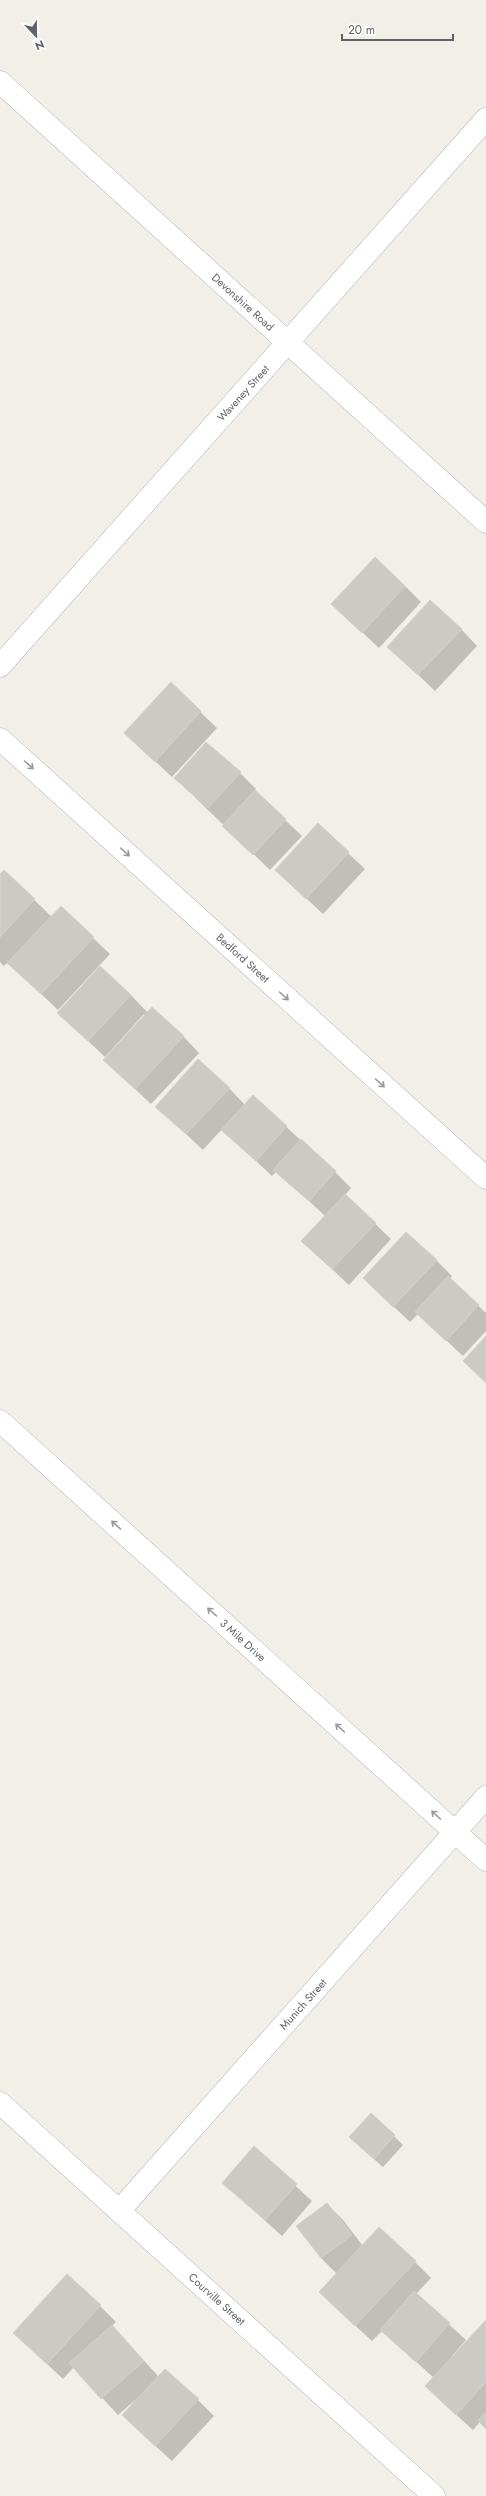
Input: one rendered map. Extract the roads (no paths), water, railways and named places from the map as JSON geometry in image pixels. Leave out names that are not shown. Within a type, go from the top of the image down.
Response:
[{"type":"street","name":"Devonshire Road","points":[[0,82],[486,522]]},
{"type":"street","name":"Waveney Street","points":[[0,666],[486,119]]},
{"type":"street","name":"Bedford Street","points":[[0,738],[486,1178]]},
{"type":"street","name":"3 Mile Drive","points":[[0,1421],[486,1860]]},
{"type":"street","name":"Munich Street","points":[[119,2211],[486,1797]]},
{"type":"street","name":"Courville Street","points":[[0,2103],[434,2496]]}]
